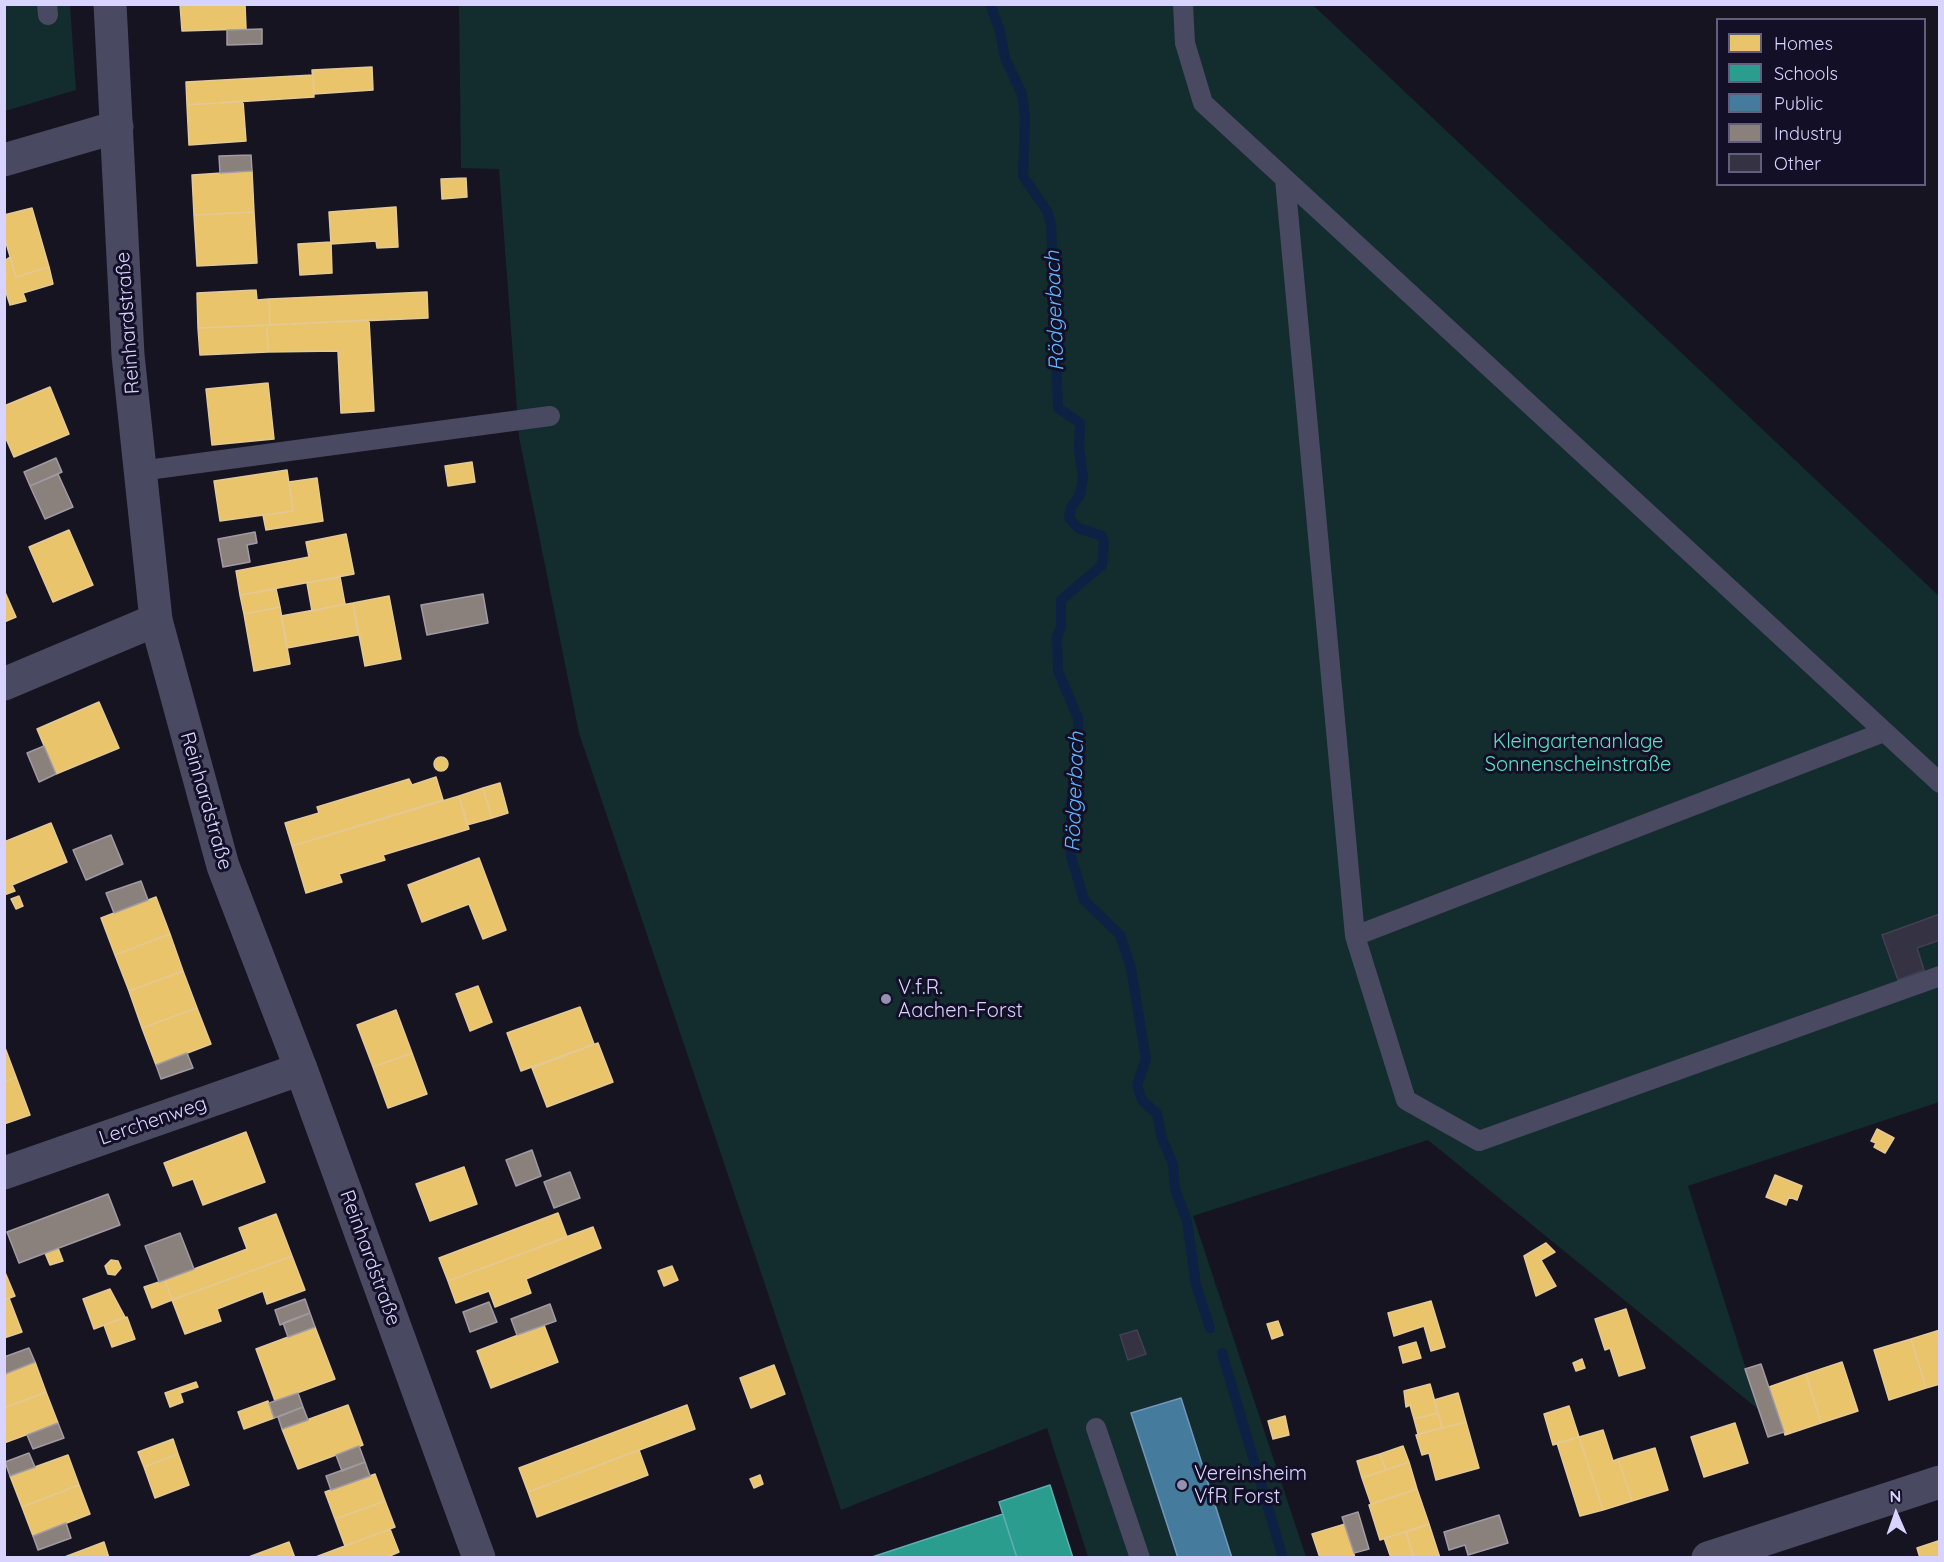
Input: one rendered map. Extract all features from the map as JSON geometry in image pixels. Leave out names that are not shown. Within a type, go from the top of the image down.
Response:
[{"type":"street","name":"Reinhardstraße","points":[[110,4],[128,355],[156,620],[223,866],[301,1069],[479,1557]]},
{"type":"street","points":[[4,160],[117,127]]},
{"type":"street","points":[[4,684],[156,620]]},
{"type":"street","name":"Lerchenweg","points":[[4,1173],[301,1069]]},
{"type":"street","points":[[1708,1557],[1940,1482]]},
{"type":"lane","points":[[1183,4],[1185,43],[1203,103],[1940,783]]},
{"type":"lane","points":[[1285,179],[1354,936],[1406,1100],[1479,1141],[1940,976]]},
{"type":"lane","points":[[140,471],[550,416]]},
{"type":"lane","points":[[1354,936],[1884,732]]},
{"type":"lane","points":[[1096,1428],[1140,1557]]},
{"type":"green space","points":[[5,5],[70,5],[76,90],[5,111]]},
{"type":"green space","name":"Kleingartenanlage Sonnenscheinstraße","points":[[459,5],[1313,5],[1939,596],[1939,1102],[1688,1186],[1759,1410],[1428,1140],[1193,1216],[1306,1557],[1088,1557],[1047,1428],[841,1510],[579,733],[519,437],[499,169],[461,168]]},
{"type":"building: Homes","points":[[180,4],[245,4],[246,29],[182,31]]},
{"type":"building: Homes","points":[[372,67],[373,90],[314,94],[312,70]]},
{"type":"building: Homes","points":[[313,75],[314,97],[187,105],[186,82]]},
{"type":"building: Homes","points":[[243,101],[246,141],[189,145],[187,105]]},
{"type":"building: Homes","points":[[252,171],[254,212],[194,215],[192,175]]},
{"type":"building: Homes","points":[[466,178],[467,197],[442,199],[441,179]]},
{"type":"building: Homes","points":[[396,207],[398,247],[377,248],[376,241],[331,244],[329,212]]},
{"type":"building: Homes","points":[[32,208],[49,267],[16,277],[4,236],[4,215]]},
{"type":"building: Homes","points":[[254,212],[257,263],[197,266],[194,215]]},
{"type":"building: Homes","points":[[331,242],[332,273],[300,275],[298,244]]},
{"type":"building: Homes","points":[[10,257],[16,277],[49,267],[53,284],[23,293],[26,301],[10,305],[4,286],[4,261]]},
{"type":"building: Homes","points":[[256,290],[257,300],[269,299],[270,325],[198,328],[197,293]]},
{"type":"building: Homes","points":[[427,292],[428,318],[270,325],[269,299]]},
{"type":"building: Homes","points":[[369,320],[374,411],[341,413],[338,351],[268,352],[267,325]]},
{"type":"building: Homes","points":[[267,325],[268,352],[200,355],[198,328]]},
{"type":"building: Homes","points":[[268,383],[274,439],[212,445],[206,389]]},
{"type":"building: Homes","points":[[50,387],[69,434],[14,457],[4,434],[4,406]]},
{"type":"building: Homes","points":[[472,462],[475,482],[448,486],[445,466]]},
{"type":"building: Homes","points":[[287,470],[293,511],[220,521],[214,481]]},
{"type":"building: Homes","points":[[317,478],[323,521],[266,530],[263,515],[293,511],[289,482]]},
{"type":"building: Homes","points":[[69,530],[93,585],[53,602],[29,547]]},
{"type":"building: Homes","points":[[346,534],[354,574],[240,595],[236,571],[309,557],[306,542]]},
{"type":"building: Homes","points":[[340,577],[345,604],[312,611],[307,583]]},
{"type":"building: Homes","points":[[276,589],[280,607],[244,614],[240,595]]},
{"type":"building: Homes","points":[[4,590],[16,617],[4,622]]},
{"type":"building: Homes","points":[[389,596],[401,659],[365,666],[353,603]]},
{"type":"building: Homes","points":[[353,603],[358,635],[287,648],[281,616]]},
{"type":"building: Homes","points":[[280,607],[290,664],[254,671],[244,614]]},
{"type":"building: Homes","points":[[99,702],[119,748],[56,774],[37,729]]},
{"type":"building: Homes","points":[[441,757],[446,759],[448,764],[446,769],[441,771],[436,769],[434,764],[436,759]]},
{"type":"building: Homes","points":[[436,777],[443,800],[292,846],[285,823],[319,813],[317,807],[409,779],[412,785]]},
{"type":"building: Homes","points":[[500,783],[508,813],[492,818],[483,788]]},
{"type":"building: Homes","points":[[483,788],[492,818],[467,825],[459,796]]},
{"type":"building: Homes","points":[[459,796],[469,829],[383,855],[385,860],[339,874],[342,882],[306,893],[292,846]]},
{"type":"building: Homes","points":[[51,823],[67,862],[12,885],[15,891],[4,895],[4,842]]},
{"type":"building: Homes","points":[[479,858],[506,930],[483,939],[469,904],[422,922],[408,885]]},
{"type":"building: Homes","points":[[19,896],[23,906],[16,909],[11,899]]},
{"type":"building: Homes","points":[[156,897],[170,934],[115,955],[101,918]]},
{"type":"building: Homes","points":[[170,934],[183,971],[129,991],[115,955]]},
{"type":"building: Homes","points":[[183,971],[197,1008],[142,1028],[129,991]]},
{"type":"building: Homes","points":[[478,986],[492,1022],[470,1031],[456,994]]},
{"type":"building: Homes","points":[[580,1007],[594,1044],[521,1071],[507,1033]]},
{"type":"building: Homes","points":[[197,1008],[211,1044],[156,1065],[142,1028]]},
{"type":"building: Homes","points":[[396,1010],[412,1053],[373,1067],[357,1025]]},
{"type":"building: Homes","points":[[598,1043],[613,1082],[547,1107],[532,1068]]},
{"type":"building: Homes","points":[[4,1045],[16,1077],[4,1082]]},
{"type":"building: Homes","points":[[412,1053],[427,1094],[388,1108],[373,1067]]},
{"type":"building: Homes","points":[[16,1077],[30,1115],[4,1124],[4,1082]]},
{"type":"building: Homes","points":[[1877,1129],[1894,1138],[1885,1153],[1874,1147],[1876,1143],[1871,1141]]},
{"type":"building: Homes","points":[[246,1132],[265,1182],[203,1205],[193,1179],[173,1186],[164,1163]]},
{"type":"building: Homes","points":[[464,1167],[477,1204],[430,1221],[416,1184]]},
{"type":"building: Homes","points":[[1775,1175],[1802,1186],[1797,1200],[1789,1197],[1786,1205],[1766,1197]]},
{"type":"building: Homes","points":[[558,1213],[567,1237],[448,1281],[439,1258]]},
{"type":"building: Homes","points":[[276,1214],[292,1256],[172,1300],[165,1280],[247,1249],[239,1228]]},
{"type":"building: Homes","points":[[593,1227],[601,1248],[526,1279],[531,1293],[495,1307],[489,1291],[456,1303],[448,1281]]},
{"type":"building: Homes","points":[[1546,1243],[1555,1252],[1541,1260],[1556,1286],[1536,1296],[1524,1256]]},
{"type":"building: Homes","points":[[58,1248],[63,1261],[50,1265],[45,1253]]},
{"type":"building: Homes","points":[[292,1256],[305,1290],[267,1304],[263,1291],[217,1309],[221,1321],[185,1334],[172,1300]]},
{"type":"building: Homes","points":[[111,1260],[118,1261],[121,1268],[115,1275],[108,1274],[105,1266]]},
{"type":"building: Homes","points":[[672,1266],[678,1280],[664,1286],[658,1271]]},
{"type":"building: Homes","points":[[4,1270],[15,1296],[4,1300]]},
{"type":"building: Homes","points":[[165,1280],[172,1300],[152,1308],[144,1287]]},
{"type":"building: Homes","points":[[110,1289],[125,1317],[94,1329],[83,1299]]},
{"type":"building: Homes","points":[[9,1298],[22,1332],[4,1338],[4,1300]]},
{"type":"building: Homes","points":[[1431,1301],[1445,1347],[1431,1351],[1424,1326],[1394,1336],[1388,1313]]},
{"type":"building: Homes","points":[[1626,1309],[1645,1368],[1619,1376],[1610,1348],[1605,1350],[1595,1319]]},
{"type":"building: Homes","points":[[127,1317],[135,1339],[112,1347],[104,1325]]},
{"type":"building: Homes","points":[[1278,1321],[1283,1335],[1272,1339],[1267,1324]]},
{"type":"building: Homes","points":[[544,1325],[558,1362],[491,1388],[477,1351]]},
{"type":"building: Homes","points":[[315,1327],[335,1379],[275,1401],[256,1349]]},
{"type":"building: Homes","points":[[1940,1330],[1940,1384],[1926,1388],[1911,1339]]},
{"type":"building: Homes","points":[[1911,1339],[1926,1388],[1889,1400],[1874,1350]]},
{"type":"building: Homes","points":[[1416,1342],[1421,1358],[1403,1363],[1399,1347]]},
{"type":"building: Homes","points":[[1582,1359],[1585,1368],[1576,1371],[1573,1363]]},
{"type":"building: Homes","points":[[35,1362],[46,1392],[4,1408],[4,1374]]},
{"type":"building: Homes","points":[[1842,1362],[1858,1411],[1821,1423],[1806,1374]]},
{"type":"building: Homes","points":[[774,1365],[785,1394],[751,1408],[740,1378]]},
{"type":"building: Homes","points":[[1806,1374],[1821,1423],[1785,1435],[1769,1387]]},
{"type":"building: Homes","points":[[196,1382],[198,1387],[180,1393],[183,1402],[170,1407],[165,1393]]},
{"type":"building: Homes","points":[[1430,1384],[1438,1413],[1414,1419],[1410,1405],[1406,1407],[1404,1391]]},
{"type":"building: Homes","points":[[46,1392],[58,1423],[4,1443],[4,1408]]},
{"type":"building: Homes","points":[[1458,1393],[1466,1422],[1442,1428],[1434,1400]]},
{"type":"building: Homes","points":[[268,1401],[274,1418],[244,1429],[238,1412]]},
{"type":"building: Homes","points":[[348,1405],[363,1445],[298,1469],[282,1429]]},
{"type":"building: Homes","points":[[687,1405],[695,1429],[528,1492],[519,1468]]},
{"type":"building: Homes","points":[[1569,1406],[1579,1437],[1553,1445],[1544,1414]]},
{"type":"building: Homes","points":[[1438,1413],[1442,1428],[1418,1434],[1414,1419]]},
{"type":"building: Homes","points":[[1285,1416],[1289,1435],[1273,1439],[1268,1421]]},
{"type":"building: Homes","points":[[1466,1422],[1479,1468],[1436,1480],[1429,1453],[1422,1455],[1416,1435]]},
{"type":"building: Homes","points":[[1735,1423],[1748,1463],[1704,1477],[1691,1437]]},
{"type":"building: Homes","points":[[1603,1430],[1613,1461],[1618,1459],[1632,1501],[1603,1510],[1579,1437]]},
{"type":"building: Homes","points":[[1579,1437],[1603,1510],[1580,1516],[1557,1443]]},
{"type":"building: Homes","points":[[173,1439],[178,1454],[144,1467],[138,1452]]},
{"type":"building: Homes","points":[[1403,1446],[1409,1462],[1386,1470],[1380,1454]]},
{"type":"building: Homes","points":[[1655,1448],[1668,1490],[1632,1501],[1618,1459]]},
{"type":"building: Homes","points":[[639,1450],[648,1475],[537,1517],[528,1492]]},
{"type":"building: Homes","points":[[178,1454],[189,1485],[155,1498],[144,1467]]},
{"type":"building: Homes","points":[[1380,1454],[1386,1470],[1362,1478],[1357,1461]]},
{"type":"building: Homes","points":[[68,1455],[79,1485],[22,1507],[10,1476]]},
{"type":"building: Homes","points":[[1409,1462],[1417,1489],[1371,1504],[1362,1478]]},
{"type":"building: Homes","points":[[375,1474],[385,1501],[335,1519],[325,1492]]},
{"type":"building: Homes","points":[[760,1475],[763,1484],[754,1488],[750,1479]]},
{"type":"building: Homes","points":[[79,1485],[90,1514],[33,1536],[22,1507]]},
{"type":"building: Homes","points":[[1417,1489],[1429,1524],[1380,1540],[1369,1505]]},
{"type":"building: Homes","points":[[385,1501],[395,1527],[345,1546],[335,1519]]},
{"type":"building: Homes","points":[[1345,1524],[1355,1558],[1320,1558],[1312,1534]]},
{"type":"building: Homes","points":[[1429,1524],[1440,1558],[1414,1558],[1406,1532]]},
{"type":"building: Homes","points":[[390,1529],[399,1552],[385,1558],[313,1558]]},
{"type":"building: Homes","points":[[1406,1532],[1414,1558],[1391,1558],[1384,1538]]},
{"type":"building: Homes","points":[[1938,1541],[1940,1558],[1920,1558],[1917,1548]]},
{"type":"building: Homes","points":[[104,1542],[109,1558],[62,1558]]},
{"type":"building: Homes","points":[[289,1542],[295,1558],[246,1558]]},
{"type":"building: Schools","points":[[1050,1485],[1073,1558],[1017,1558],[999,1502]]},
{"type":"building: Schools","points":[[1003,1514],[1017,1558],[869,1558]]},
{"type":"building: Public","name":"Vereinsheim VfR Forst","points":[[1181,1398],[1232,1558],[1178,1558],[1131,1413]]},
{"type":"building: Industry","points":[[262,29],[262,44],[227,45],[227,30]]},
{"type":"building: Industry","points":[[251,155],[252,171],[220,173],[219,156]]},
{"type":"building: Industry","points":[[56,458],[62,472],[30,486],[24,472]]},
{"type":"building: Industry","points":[[58,474],[73,507],[45,519],[30,486]]},
{"type":"building: Industry","points":[[255,532],[257,543],[247,545],[250,562],[223,567],[218,539]]},
{"type":"building: Industry","points":[[483,594],[488,623],[427,635],[421,605]]},
{"type":"building: Industry","points":[[44,746],[56,774],[39,782],[27,753]]},
{"type":"building: Industry","points":[[111,835],[123,864],[86,880],[73,850]]},
{"type":"building: Industry","points":[[141,881],[148,900],[114,913],[106,893]]},
{"type":"building: Industry","points":[[187,1053],[193,1068],[161,1079],[156,1065]]},
{"type":"building: Industry","points":[[532,1150],[541,1176],[516,1186],[506,1160]]},
{"type":"building: Industry","points":[[570,1172],[580,1198],[554,1208],[544,1182]]},
{"type":"building: Industry","points":[[108,1194],[120,1225],[19,1263],[7,1232]]},
{"type":"building: Industry","points":[[180,1233],[194,1269],[159,1282],[145,1246]]},
{"type":"building: Industry","points":[[305,1299],[310,1313],[280,1325],[275,1310]]},
{"type":"building: Industry","points":[[489,1302],[497,1322],[470,1332],[463,1312]]},
{"type":"building: Industry","points":[[550,1304],[556,1321],[517,1335],[511,1319]]},
{"type":"building: Industry","points":[[310,1313],[315,1327],[288,1337],[283,1323]]},
{"type":"building: Industry","points":[[29,1348],[35,1362],[5,1374],[4,1357]]},
{"type":"building: Industry","points":[[1761,1364],[1784,1432],[1768,1437],[1745,1369]]},
{"type":"building: Industry","points":[[298,1393],[303,1407],[274,1418],[269,1403]]},
{"type":"building: Industry","points":[[303,1407],[308,1420],[282,1429],[278,1417]]},
{"type":"building: Industry","points":[[58,1423],[64,1438],[33,1449],[27,1435]]},
{"type":"building: Industry","points":[[359,1446],[365,1462],[342,1471],[336,1455]]},
{"type":"building: Industry","points":[[29,1453],[35,1467],[10,1476],[5,1462]]},
{"type":"building: Industry","points":[[365,1462],[370,1476],[331,1490],[326,1476]]},
{"type":"building: Industry","points":[[1358,1512],[1369,1549],[1354,1553],[1342,1517]]},
{"type":"building: Industry","points":[[1499,1515],[1508,1543],[1468,1555],[1465,1545],[1449,1550],[1444,1532]]},
{"type":"building: Industry","points":[[66,1523],[71,1538],[38,1550],[33,1536]]},
{"type":"building: Other","points":[[1940,914],[1940,940],[1917,948],[1924,970],[1898,980],[1882,935]]},
{"type":"building: Other","points":[[1137,1330],[1146,1354],[1128,1360],[1120,1335]]},
{"type":"waterway","name":"Rödgerbach","points":[[990,4],[1000,31],[1005,58],[1022,94],[1025,117],[1023,176],[1047,211],[1051,223],[1058,408],[1080,423],[1079,449],[1083,477],[1080,495],[1071,507],[1069,518],[1078,528],[1102,536],[1104,542],[1102,565],[1061,600],[1061,627],[1057,636],[1058,671],[1078,718],[1079,747],[1070,808],[1071,856],[1084,900],[1120,935],[1131,968],[1146,1059],[1137,1085],[1142,1100],[1157,1114],[1162,1139],[1173,1164],[1175,1189],[1187,1221],[1196,1285],[1210,1328]]},
{"type":"waterway","name":"Rödgerbach","points":[[1222,1353],[1283,1558]]},
{"type":"place","name":"V.f.R. Aachen-Forst","points":[[886,999]]},
{"type":"place","name":"Vereinsheim VfR Forst","points":[[1182,1485]]}]
